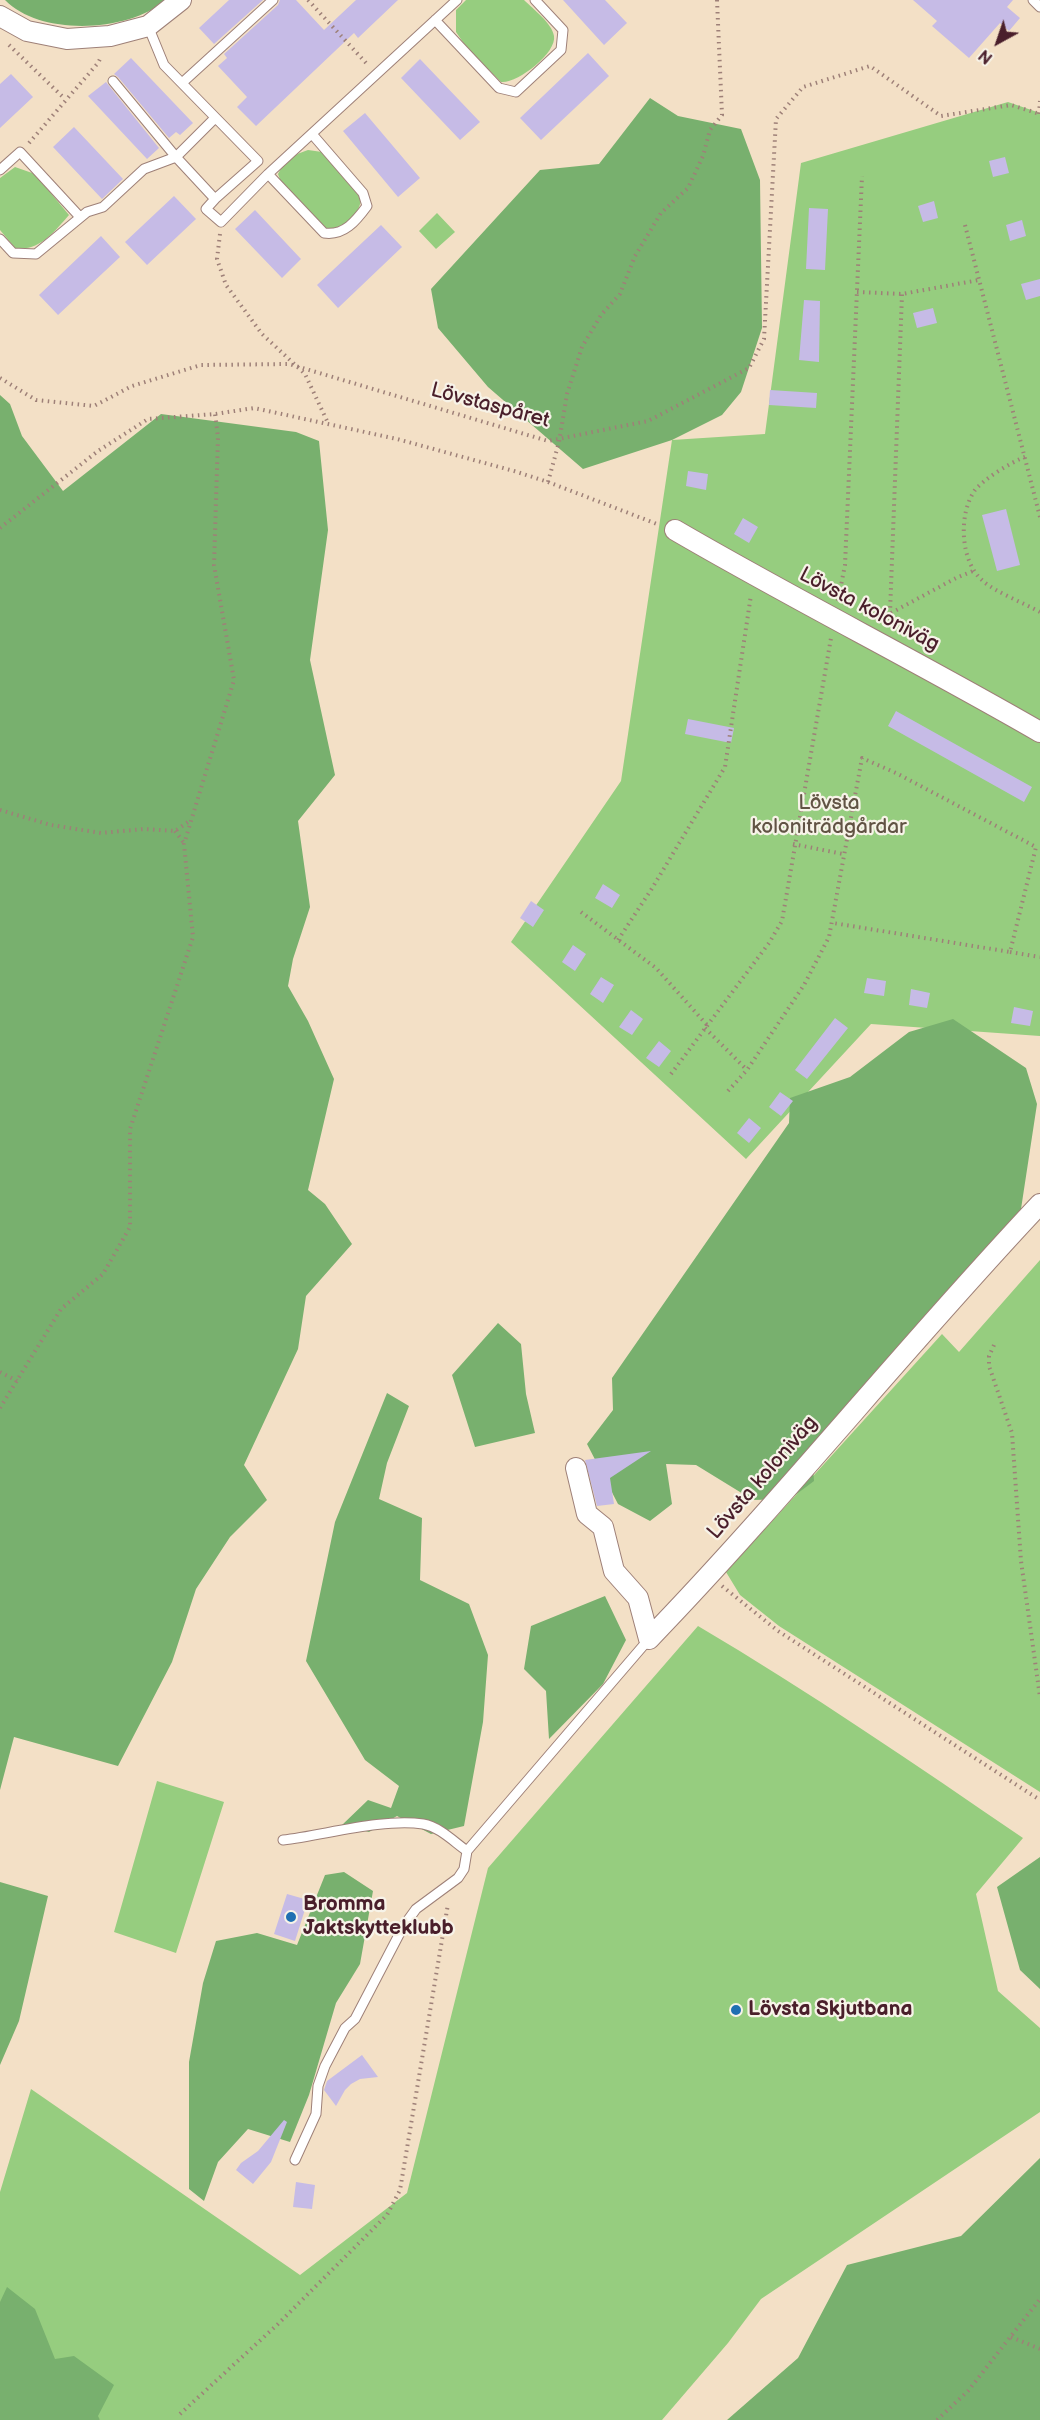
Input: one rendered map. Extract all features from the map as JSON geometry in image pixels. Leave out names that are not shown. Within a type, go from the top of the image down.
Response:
[{"type":"street","points":[[0,16],[27,31],[68,39],[110,36],[148,26],[181,0]]},
{"type":"street","name":"Lövsta koloniväg","points":[[675,530],[753,576],[835,617],[1040,732]]},
{"type":"street","name":"Lövsta koloniväg","points":[[649,1639],[710,1576],[944,1308],[1040,1204]]},
{"type":"street","points":[[576,1468],[587,1514],[603,1527],[614,1571],[638,1598],[649,1639]]},
{"type":"lane","points":[[182,83],[273,0]]},
{"type":"lane","points":[[148,26],[164,64],[258,161],[206,209],[221,222],[268,174],[457,0]]},
{"type":"lane","points":[[435,20],[499,88],[516,93],[561,50],[563,30],[536,0]]},
{"type":"lane","points":[[1033,0],[1040,6]]},
{"type":"lane","points":[[113,81],[176,157],[215,199]]},
{"type":"lane","points":[[0,239],[13,253],[36,254],[87,212],[104,207],[144,169],[176,157],[215,118]]},
{"type":"lane","points":[[268,174],[324,233],[334,235],[357,220],[367,206],[363,193],[312,135]]},
{"type":"lane","points":[[0,170],[20,152],[80,217]]},
{"type":"lane","points":[[295,2160],[316,2114],[318,2086],[325,2066],[345,2028],[356,2019],[403,1927],[416,1909],[458,1878],[464,1869],[467,1851],[649,1639]]},
{"type":"lane","points":[[284,1840],[363,1827],[425,1824],[441,1831],[467,1851]]},
{"type":"path","points":[[309,0],[376,73]]},
{"type":"path","points":[[548,482],[567,394],[582,347],[601,315],[620,294],[639,247],[661,213],[688,188],[703,156],[711,130],[722,115],[717,0]]},
{"type":"path","points":[[20,152],[98,63],[110,36]]},
{"type":"path","points":[[8,44],[65,99]]},
{"type":"path","name":"Lövstaspåret","points":[[0,378],[36,400],[94,406],[132,386],[201,365],[290,364],[548,441],[648,421],[749,368],[764,339],[776,119],[803,87],[870,66],[941,116],[1011,105],[1039,114]]},
{"type":"path","points":[[1039,114],[1040,100]]},
{"type":"path","points":[[671,1074],[769,943],[782,921],[845,565],[862,176]]},
{"type":"path","points":[[221,222],[217,259],[226,285],[262,334],[305,374],[328,424]]},
{"type":"path","points":[[965,225],[1040,516]]},
{"type":"path","points":[[856,292],[903,294],[979,280]]},
{"type":"path","points":[[880,642],[890,613],[903,294]]},
{"type":"path","points":[[0,528],[98,452],[148,419],[215,414],[254,408],[397,439],[548,482],[675,530]]},
{"type":"path","points":[[0,1408],[61,1309],[103,1274],[130,1227],[130,1130],[194,937],[184,844],[234,680],[214,565],[218,436],[215,414]]},
{"type":"path","points":[[1025,457],[982,481],[973,493],[966,511],[964,534],[966,553],[973,570],[983,582],[1040,612]]},
{"type":"path","points":[[890,613],[973,570]]},
{"type":"path","points":[[618,940],[725,767],[753,576]]},
{"type":"path","points":[[728,1091],[747,1070],[804,985],[829,937],[862,758],[896,773],[1036,847],[1010,952]]},
{"type":"path","points":[[0,810],[51,825],[101,833],[144,828],[176,831],[191,820]]},
{"type":"path","points":[[176,831],[184,844]]},
{"type":"path","points":[[794,843],[843,854]]},
{"type":"path","points":[[581,912],[656,968],[721,1044],[747,1070]]},
{"type":"path","points":[[833,923],[1040,957]]},
{"type":"path","points":[[994,1345],[989,1356],[989,1366],[1012,1433],[1022,1561],[1040,1697]]},
{"type":"path","points":[[0,1372],[17,1381]]},
{"type":"path","points":[[710,1576],[778,1631],[1040,1800]]},
{"type":"path","points":[[180,2414],[278,2324],[357,2246],[387,2215],[400,2190],[447,1905],[458,1878]]},
{"type":"path","points":[[937,2420],[968,2391],[1040,2299]]},
{"type":"path","points":[[1011,2337],[1040,2349]]},
{"type":"green space","points":[[5,0],[166,0],[150,11],[130,19],[85,26],[62,25],[40,20],[21,12]]},
{"type":"green space","points":[[466,0],[524,0],[553,31],[553,43],[549,51],[526,73],[501,82],[467,48],[456,32],[456,10]]},
{"type":"green space","points":[[650,98],[678,116],[741,129],[760,180],[762,328],[741,392],[722,415],[672,440],[583,469],[488,387],[438,328],[431,289],[540,170],[599,164]]},
{"type":"green space","name":"Lövsta koloniträdgårdar","points":[[1008,102],[1040,113],[1040,1036],[871,1024],[746,1159],[511,942],[621,781],[672,440],[765,434],[801,163]]},
{"type":"green space","points":[[308,150],[322,152],[352,184],[361,200],[353,217],[337,227],[325,230],[281,182],[278,174],[283,165],[294,156]]},
{"type":"green space","points":[[15,167],[35,174],[69,215],[45,239],[31,247],[15,248],[0,230],[0,178]]},
{"type":"green space","points":[[437,213],[455,232],[436,249],[419,231]]},
{"type":"green space","points":[[0,395],[10,404],[22,436],[63,491],[161,414],[296,432],[319,441],[328,530],[310,660],[335,775],[298,821],[310,907],[293,959],[288,986],[308,1021],[334,1079],[308,1190],[325,1204],[352,1244],[306,1296],[298,1349],[244,1465],[267,1500],[230,1537],[196,1589],[172,1662],[118,1766],[14,1737],[0,1790]]},
{"type":"green space","points":[[953,1019],[1026,1068],[1037,1104],[1021,1209],[812,1451],[814,1481],[790,1499],[753,1500],[696,1465],[666,1464],[672,1504],[650,1521],[618,1504],[587,1444],[613,1410],[612,1378],[789,1123],[790,1098],[850,1077],[909,1032]]},
{"type":"green space","points":[[1040,1260],[1040,1792],[779,1626],[740,1595],[726,1572],[942,1334],[959,1352]]},
{"type":"green space","points":[[498,1323],[521,1344],[526,1394],[535,1433],[475,1447],[452,1375]]},
{"type":"green space","points":[[387,1393],[409,1406],[387,1463],[379,1499],[422,1518],[420,1580],[469,1604],[488,1655],[483,1722],[464,1826],[431,1834],[397,1816],[369,1832],[342,1825],[368,1800],[391,1808],[399,1786],[365,1760],[306,1661],[335,1522]]},
{"type":"green space","points":[[605,1596],[626,1640],[603,1684],[549,1739],[546,1691],[524,1669],[531,1626]]},
{"type":"green space","name":"Lövsta Skjutbana","points":[[698,1626],[822,1703],[1023,1838],[976,1894],[998,1991],[1040,2028],[1040,2112],[761,2299],[728,2343],[662,2420],[100,2420],[0,2318],[0,2192],[31,2089],[300,2275],[407,2193],[488,1868]]},
{"type":"green space","points":[[157,1781],[224,1802],[176,1953],[114,1932]]},
{"type":"green space","points":[[1040,1857],[1040,1989],[1020,1970],[997,1887]]},
{"type":"green space","points":[[344,1872],[373,1891],[360,1964],[336,2003],[309,2095],[290,2142],[248,2129],[218,2162],[204,2201],[189,2189],[189,2062],[203,1983],[216,1941],[257,1933],[297,1945],[325,1875]]},
{"type":"green space","points":[[0,1882],[48,1896],[19,2021],[0,2065]]},
{"type":"green space","points":[[1040,2158],[1040,2420],[727,2420],[798,2358],[847,2265],[961,2236]]},
{"type":"green space","points":[[7,2287],[35,2309],[55,2359],[74,2356],[114,2385],[98,2416],[100,2420],[0,2420],[0,2302]]},
{"type":"building","points":[[229,0],[263,0],[214,44],[199,28]]},
{"type":"building","points":[[280,0],[296,0],[324,30],[356,0],[398,0],[358,38],[354,33],[256,126],[237,107],[247,97],[218,66],[227,58],[224,54],[278,5]]},
{"type":"building","points":[[563,0],[605,0],[627,23],[604,45]]},
{"type":"building","points":[[913,0],[1013,0],[1007,7],[1020,18],[1009,31],[1000,23],[969,58],[932,26],[937,21]]},
{"type":"building","points":[[588,53],[609,76],[541,140],[520,118]]},
{"type":"building","points":[[131,58],[193,123],[180,135],[176,132],[169,138],[114,74]]},
{"type":"building","points":[[420,59],[480,122],[460,140],[401,78]]},
{"type":"building","points":[[11,74],[33,97],[0,128],[0,84]]},
{"type":"building","points":[[106,82],[159,148],[147,159],[88,96]]},
{"type":"building","points":[[365,113],[420,178],[398,197],[343,131]]},
{"type":"building","points":[[74,127],[123,179],[102,199],[53,147]]},
{"type":"building","points":[[1005,157],[1009,173],[993,177],[989,161]]},
{"type":"building","points":[[174,196],[196,219],[147,265],[125,242]]},
{"type":"building","points":[[934,201],[938,218],[923,222],[918,206]]},
{"type":"building","points":[[809,208],[828,209],[825,270],[806,269]]},
{"type":"building","points":[[255,210],[301,259],[282,278],[235,229]]},
{"type":"building","points":[[1022,220],[1026,236],[1010,241],[1006,225]]},
{"type":"building","points":[[381,225],[402,247],[338,308],[317,285]]},
{"type":"building","points":[[101,236],[120,257],[58,315],[39,295]]},
{"type":"building","points":[[1040,279],[1040,296],[1026,300],[1021,284]]},
{"type":"building","points":[[804,300],[820,301],[819,362],[799,360]]},
{"type":"building","points":[[933,308],[937,323],[917,328],[913,313]]},
{"type":"building","points":[[770,390],[817,393],[816,408],[769,405]]},
{"type":"building","points":[[688,471],[708,474],[706,490],[686,486]]},
{"type":"building","points":[[1006,509],[1020,565],[997,571],[982,515]]},
{"type":"building","points":[[743,518],[758,527],[749,543],[734,534]]},
{"type":"building","points":[[896,711],[1032,787],[1024,802],[888,726]]},
{"type":"building","points":[[688,719],[734,728],[731,743],[685,734]]},
{"type":"building","points":[[603,884],[620,895],[612,908],[595,898]]},
{"type":"building","points":[[531,901],[544,910],[533,927],[520,918]]},
{"type":"building","points":[[573,945],[586,954],[575,971],[562,962]]},
{"type":"building","points":[[601,977],[614,985],[603,1003],[590,994]]},
{"type":"building","points":[[867,978],[886,981],[884,996],[864,993]]},
{"type":"building","points":[[911,989],[930,993],[927,1008],[909,1005]]},
{"type":"building","points":[[1014,1007],[1033,1011],[1030,1026],[1011,1023]]},
{"type":"building","points":[[631,1010],[643,1019],[632,1035],[619,1027]]},
{"type":"building","points":[[835,1018],[848,1028],[807,1079],[795,1070]]},
{"type":"building","points":[[659,1041],[671,1051],[659,1067],[646,1058]]},
{"type":"building","points":[[780,1092],[793,1101],[781,1116],[769,1107]]},
{"type":"building","points":[[749,1118],[761,1128],[749,1143],[737,1133]]},
{"type":"building","points":[[651,1451],[610,1478],[614,1504],[597,1506],[585,1460]]},
{"type":"building","name":"Bromma Jaktskytteklubb","points":[[287,1894],[308,1900],[295,1941],[274,1934]]},
{"type":"building","points":[[362,2055],[378,2077],[360,2079],[351,2084],[336,2106],[324,2090],[327,2081]]},
{"type":"building","points":[[284,2120],[287,2122],[271,2162],[253,2184],[236,2170],[241,2163],[258,2151]]},
{"type":"building","points":[[296,2182],[315,2185],[312,2209],[293,2207]]},
{"type":"place","name":"Bromma Jaktskytteklubb","points":[[291,1917]]},
{"type":"place","name":"Lövsta Skjutbana","points":[[736,2010]]}]
